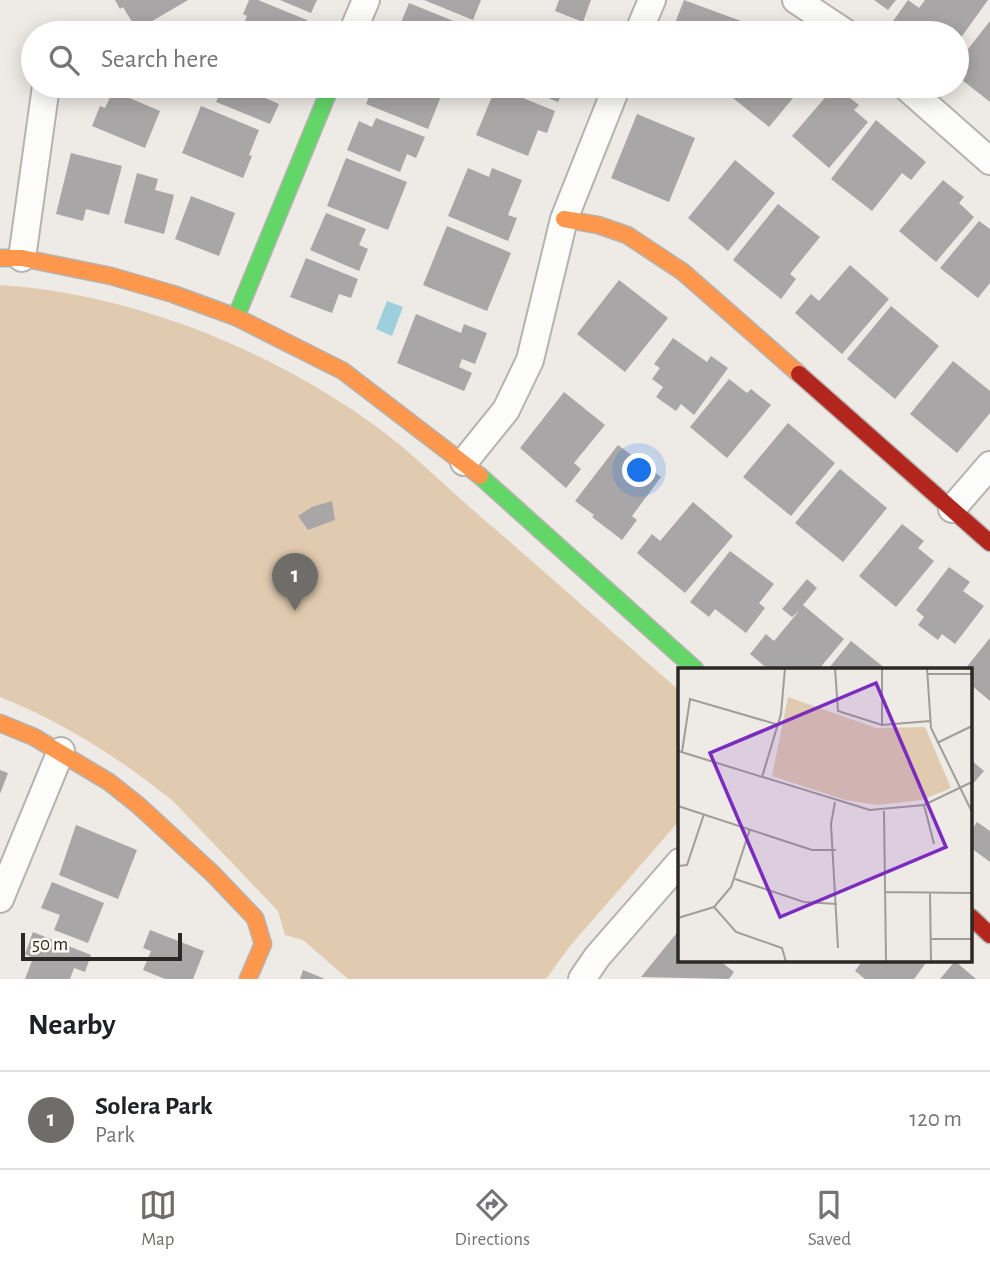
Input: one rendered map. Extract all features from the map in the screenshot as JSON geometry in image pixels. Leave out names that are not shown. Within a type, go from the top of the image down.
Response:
[{"type":"street","points":[[357,21],[366,0]]},
{"type":"street","points":[[643,21],[652,0]]},
{"type":"street","points":[[796,0],[828,21]]},
{"type":"street","points":[[44,98],[11,258],[111,276],[173,294],[236,317],[343,371],[464,462],[694,668]]},
{"type":"street","points":[[236,317],[326,98]]},
{"type":"street","points":[[464,462],[506,410],[530,360],[564,219],[612,98]]},
{"type":"street","points":[[919,98],[990,161]]},
{"type":"street","points":[[564,219],[598,225],[626,235],[683,272],[990,543]]},
{"type":"street","points":[[952,509],[990,465]]},
{"type":"street","points":[[0,723],[61,751],[110,782],[213,874],[255,918],[263,944],[248,979]]},
{"type":"street","points":[[0,900],[61,751]]},
{"type":"street","points":[[585,978],[597,957],[678,864]]},
{"type":"street","points":[[972,919],[990,935]]},
{"type":"shaded area","points":[[0,285],[50,290],[100,300],[150,313],[198,330],[291,373],[377,427],[678,689],[678,822],[570,946],[546,979],[348,979],[303,940],[285,935],[278,911],[173,801],[91,743],[0,697]]},
{"type":"water","points":[[387,301],[403,307],[392,336],[376,329]]},
{"type":"building","points":[[115,0],[188,0],[152,21],[132,21],[123,7],[120,9]]},
{"type":"building","points":[[249,0],[258,0],[307,20],[245,21],[247,16],[243,14]]},
{"type":"building","points":[[280,0],[317,0],[311,13]]},
{"type":"building","points":[[424,0],[481,0],[473,20]]},
{"type":"building","points":[[559,0],[591,0],[583,21],[555,11]]},
{"type":"building","points":[[684,0],[741,21],[676,21]]},
{"type":"building","points":[[874,0],[896,0],[888,10]]},
{"type":"building","points":[[908,0],[919,8],[925,0],[988,0],[969,26],[969,21],[893,21]]},
{"type":"building","points":[[409,3],[454,21],[402,21]]},
{"type":"building","points":[[990,21],[990,102],[969,85],[969,48]]},
{"type":"building","points":[[110,98],[129,98],[160,111],[145,148],[92,126],[100,106],[105,108]]},
{"type":"building","points":[[218,98],[265,98],[279,104],[270,124],[216,102]]},
{"type":"building","points":[[368,98],[440,98],[428,129],[366,104]]},
{"type":"building","points":[[491,98],[523,98],[555,111],[547,133],[538,130],[528,156],[476,135]]},
{"type":"building","points":[[733,98],[793,98],[769,127]]},
{"type":"building","points":[[825,98],[850,98],[859,105],[854,110],[868,122],[829,168],[792,136]]},
{"type":"building","points":[[201,106],[259,130],[243,178],[182,153]]},
{"type":"building","points":[[637,114],[695,138],[669,202],[611,178]]},
{"type":"building","points":[[376,118],[425,137],[416,158],[407,154],[400,172],[347,150],[359,121],[372,127]]},
{"type":"building","points":[[876,120],[926,162],[911,180],[902,173],[872,211],[831,179]]},
{"type":"building","points":[[71,153],[122,166],[109,215],[86,209],[83,221],[56,214]]},
{"type":"building","points":[[346,158],[407,182],[388,230],[327,206]]},
{"type":"building","points":[[735,160],[775,193],[728,251],[688,218]]},
{"type":"building","points":[[468,168],[489,177],[492,168],[522,180],[508,215],[517,218],[508,241],[448,216]]},
{"type":"building","points":[[137,173],[158,179],[155,190],[174,195],[164,234],[124,223]]},
{"type":"building","points":[[943,180],[964,197],[959,203],[974,217],[936,262],[899,231]]},
{"type":"building","points":[[191,196],[235,213],[219,256],[175,239]]},
{"type":"building","points":[[778,204],[820,237],[790,274],[796,279],[781,299],[733,260]]},
{"type":"building","points":[[326,213],[366,229],[359,245],[368,249],[359,271],[310,250]]},
{"type":"building","points":[[979,221],[990,229],[990,283],[978,298],[940,268]]},
{"type":"building","points":[[447,226],[511,253],[487,311],[423,285]]},
{"type":"building","points":[[306,258],[358,279],[351,298],[339,294],[332,313],[290,297]]},
{"type":"building","points":[[850,265],[889,299],[842,354],[795,313],[811,294],[819,301]]},
{"type":"building","points":[[619,280],[668,318],[625,372],[577,334]]},
{"type":"building","points":[[891,306],[939,346],[895,399],[847,359]]},
{"type":"building","points":[[416,314],[461,333],[464,324],[487,333],[475,364],[462,359],[459,367],[472,373],[464,391],[397,363]]},
{"type":"building","points":[[673,338],[707,362],[711,356],[728,368],[694,415],[681,404],[676,411],[656,397],[663,387],[652,379],[660,368],[654,364]]},
{"type":"building","points":[[953,361],[990,391],[990,413],[957,453],[910,414]]},
{"type":"building","points":[[729,379],[747,393],[751,389],[771,405],[727,458],[690,427]]},
{"type":"building","points":[[564,392],[605,425],[574,463],[581,469],[566,488],[520,448]]},
{"type":"building","points":[[788,423],[835,463],[791,516],[743,477]]},
{"type":"building","points":[[618,445],[661,477],[632,516],[637,520],[622,540],[575,501]]},
{"type":"building","points":[[840,469],[887,508],[843,562],[795,523]]},
{"type":"building","points":[[332,501],[335,520],[308,530],[298,516],[312,507]]},
{"type":"building","points":[[693,502],[733,536],[685,593],[637,553],[652,534],[660,541]]},
{"type":"building","points":[[902,524],[924,541],[918,548],[934,561],[896,607],[859,576]]},
{"type":"building","points":[[730,551],[774,584],[759,603],[765,608],[746,633],[715,609],[709,617],[690,602]]},
{"type":"building","points":[[949,567],[970,582],[963,591],[984,606],[955,644],[942,634],[938,640],[918,625],[924,617],[916,610]]},
{"type":"building","points":[[807,579],[817,588],[803,605],[844,639],[820,668],[767,668],[750,654],[766,634],[774,641],[799,611],[792,617],[782,609]]},
{"type":"building","points":[[990,638],[990,701],[972,686],[972,668],[966,668]]},
{"type":"building","points":[[851,641],[885,668],[829,668]]},
{"type":"building","points":[[972,761],[984,771],[972,785]]},
{"type":"building","points":[[0,770],[8,773],[0,794]]},
{"type":"building","points":[[977,822],[990,831],[990,862],[972,849],[972,830]]},
{"type":"building","points":[[76,825],[137,850],[118,899],[59,875]]},
{"type":"building","points":[[52,882],[104,903],[88,943],[54,930],[60,915],[41,908]]},
{"type":"building","points":[[150,930],[204,951],[193,979],[165,979],[143,970],[151,951],[143,948]]},
{"type":"building","points":[[678,931],[678,962],[722,962],[734,972],[729,979],[641,977]]},
{"type":"building","points":[[33,932],[91,955],[85,972],[74,968],[70,979],[25,979],[33,958],[25,954]]},
{"type":"building","points":[[862,962],[927,962],[914,979],[865,979],[855,971]]},
{"type":"building","points":[[956,962],[976,979],[940,979]]},
{"type":"building","points":[[303,970],[325,979],[300,979]]},
{"type":"traffic: fast","points":[[236,317],[326,98]]},
{"type":"traffic: fast","points":[[480,476],[694,668]]},
{"type":"traffic: slow","points":[[564,219],[598,225],[627,235],[683,272],[799,374]]},
{"type":"traffic: slow","points":[[0,258],[22,258],[111,276],[173,294],[236,317],[343,371],[480,476]]},
{"type":"traffic: slow","points":[[0,723],[34,737],[109,782],[213,874],[255,918],[263,944],[248,979]]},
{"type":"traffic: jam","points":[[799,374],[990,543]]},
{"type":"traffic: jam","points":[[972,918],[990,935]]},
{"type":"place","name":"Solera Park","points":[[295,611]]}]
